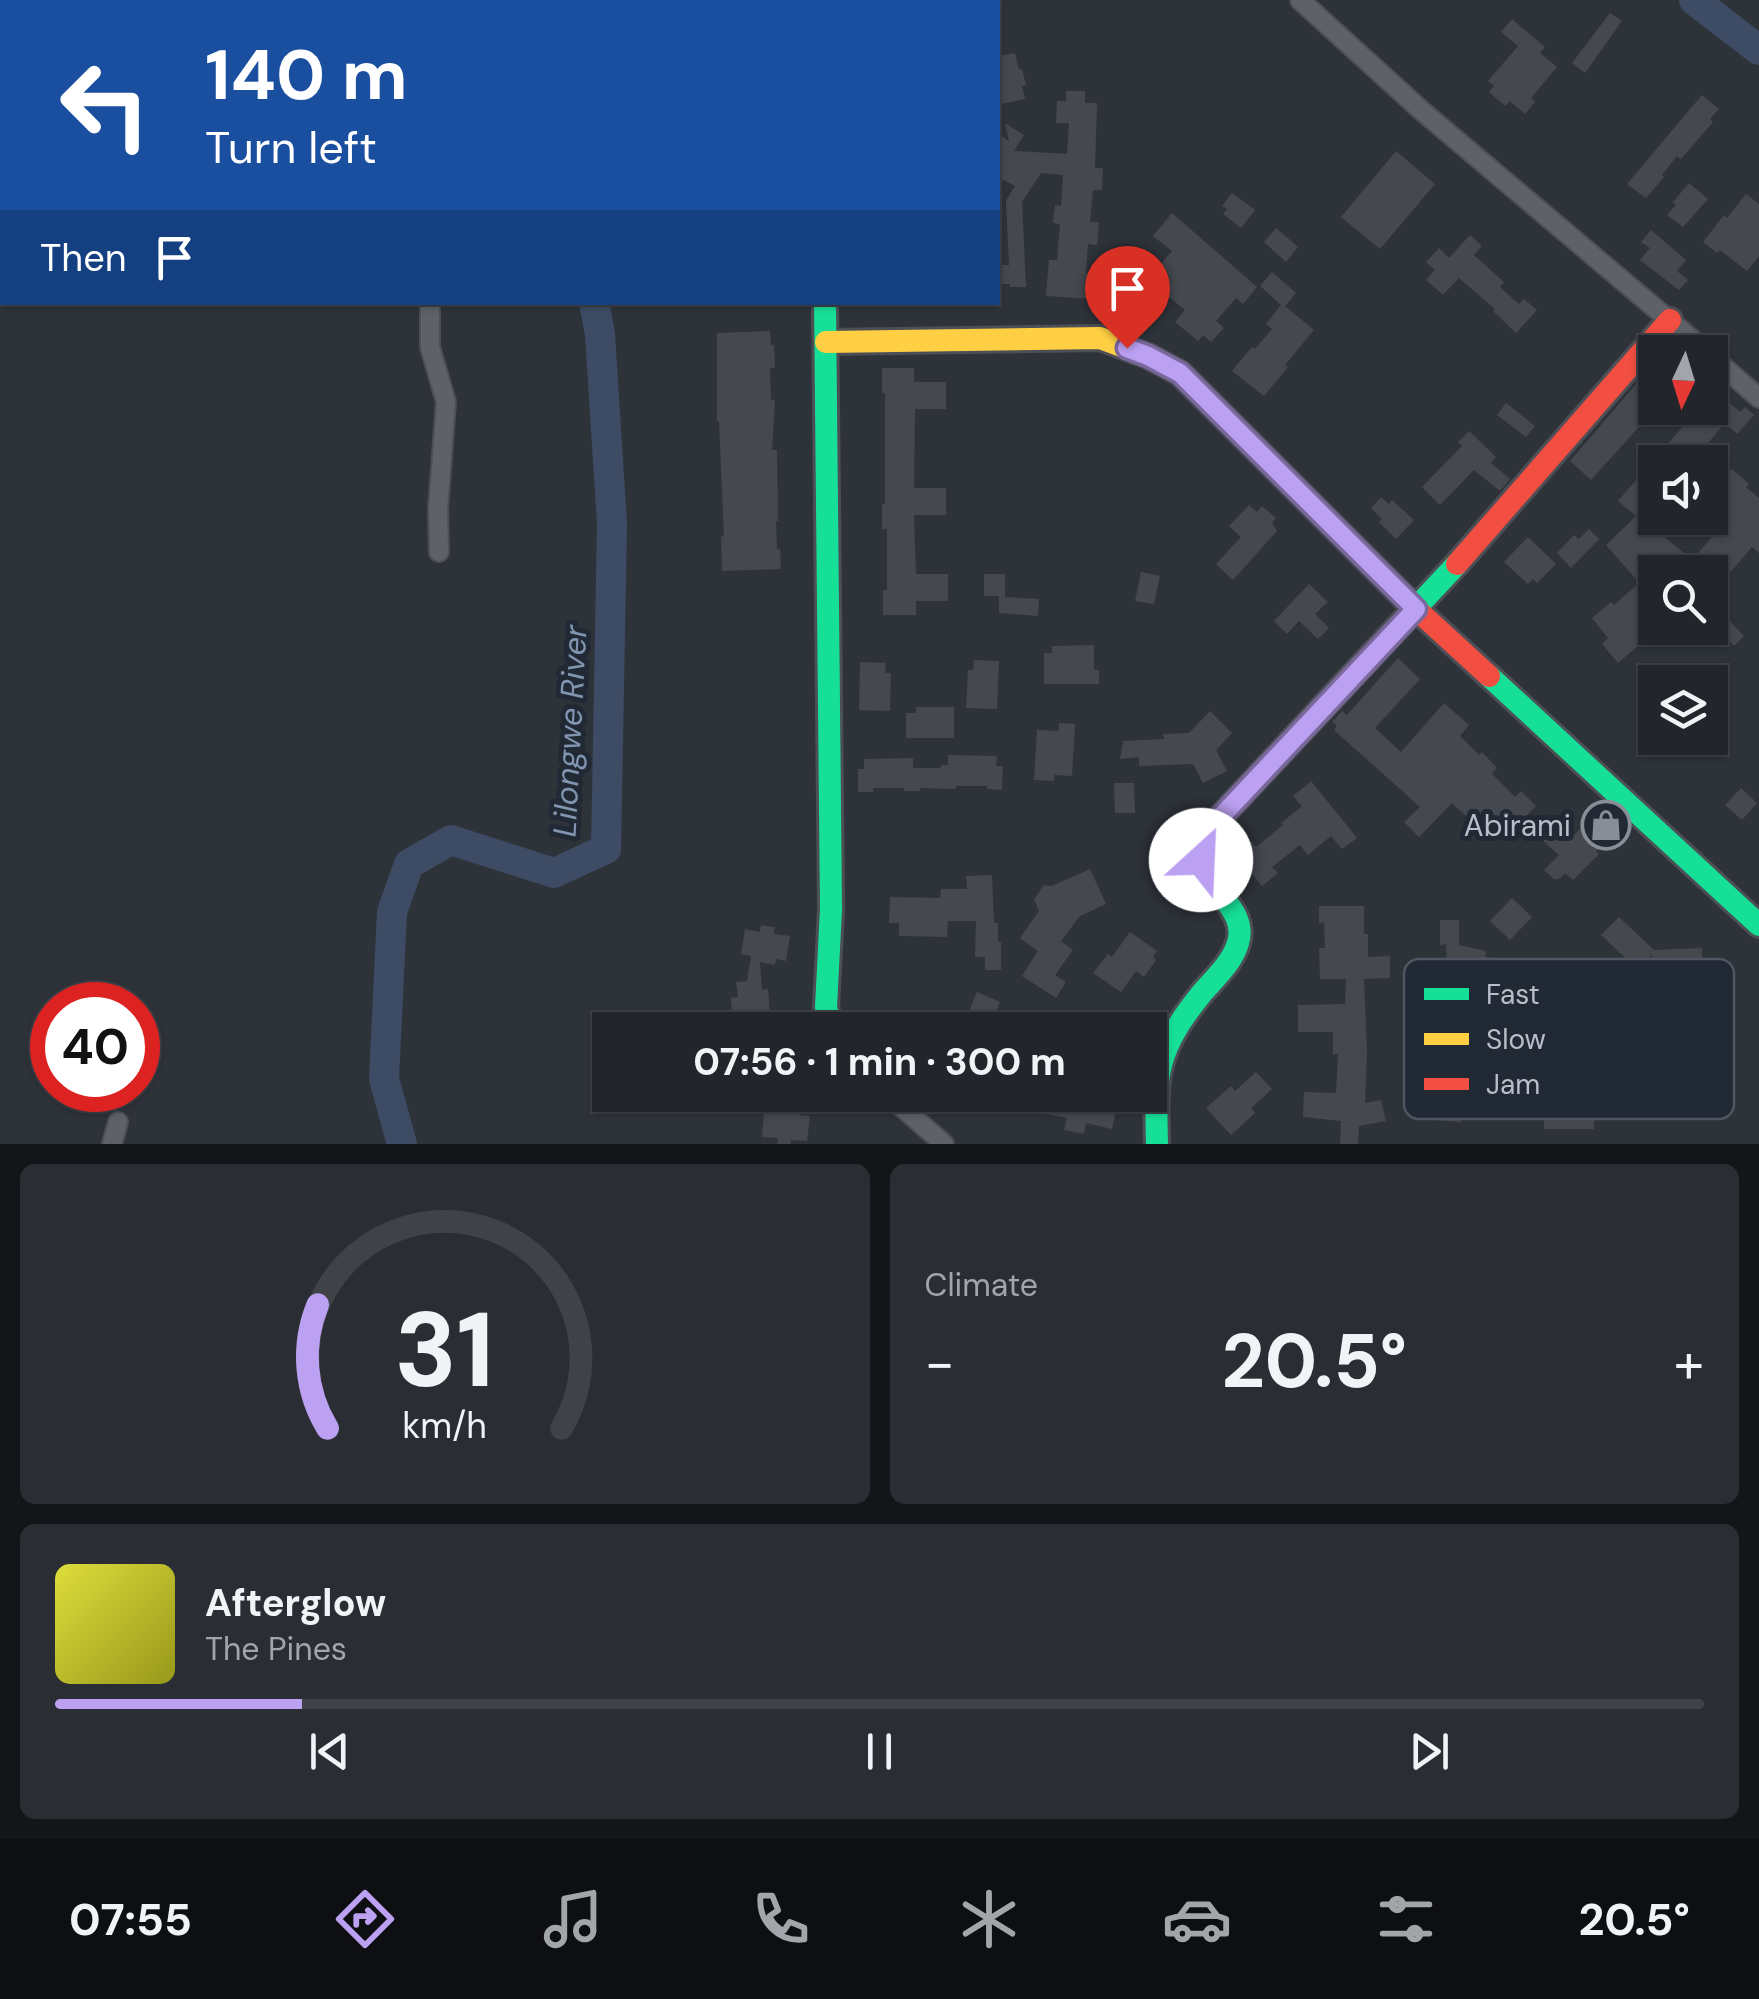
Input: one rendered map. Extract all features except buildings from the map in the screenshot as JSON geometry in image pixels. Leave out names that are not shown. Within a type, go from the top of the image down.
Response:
[{"type":"street","points":[[1300,0],[1422,110],[1687,335]]},
{"type":"street","points":[[430,305],[430,348],[446,402],[438,509],[439,552]]},
{"type":"street","points":[[825,305],[830,910],[827,1012]]},
{"type":"street","points":[[1157,1144],[1156,1088],[1165,1046],[1174,1028],[1238,949],[1241,936],[1235,914],[1204,872],[1201,848],[1206,836],[1416,609],[1670,320]]},
{"type":"street","points":[[826,342],[1100,338],[1180,373],[1416,609],[1759,925]]},
{"type":"street","points":[[1728,371],[1759,398]]},
{"type":"street","points":[[906,1112],[944,1144]]},
{"type":"street","points":[[112,1144],[118,1122]]},
{"type":"waterway","name":"Lilongwe River","points":[[1694,0],[1759,50]]},
{"type":"waterway","name":"Lilongwe River","points":[[402,1144],[384,1079],[392,912],[409,864],[451,840],[554,873],[606,849],[612,524],[600,334],[595,305]]},
{"type":"traffic: fast","points":[[825,305],[831,909],[827,1012]]},
{"type":"traffic: fast","points":[[1157,1144],[1158,1080],[1167,1047],[1238,943],[1240,929],[1236,917],[1206,871],[1203,859],[1204,845],[1214,824],[1457,564]]},
{"type":"traffic: fast","points":[[1489,676],[1759,925]]},
{"type":"traffic: slow","points":[[826,342],[1100,338],[1180,373],[1206,399]]},
{"type":"traffic: jam","points":[[1457,564],[1670,320]]},
{"type":"traffic: jam","points":[[1206,399],[1416,609],[1489,676]]},
{"type":"place","name":"Abirami","points":[[1606,825]]},
{"type":"route","points":[[1127,348],[1180,373],[1416,609],[1214,824],[1201,848],[1201,860]]}]
